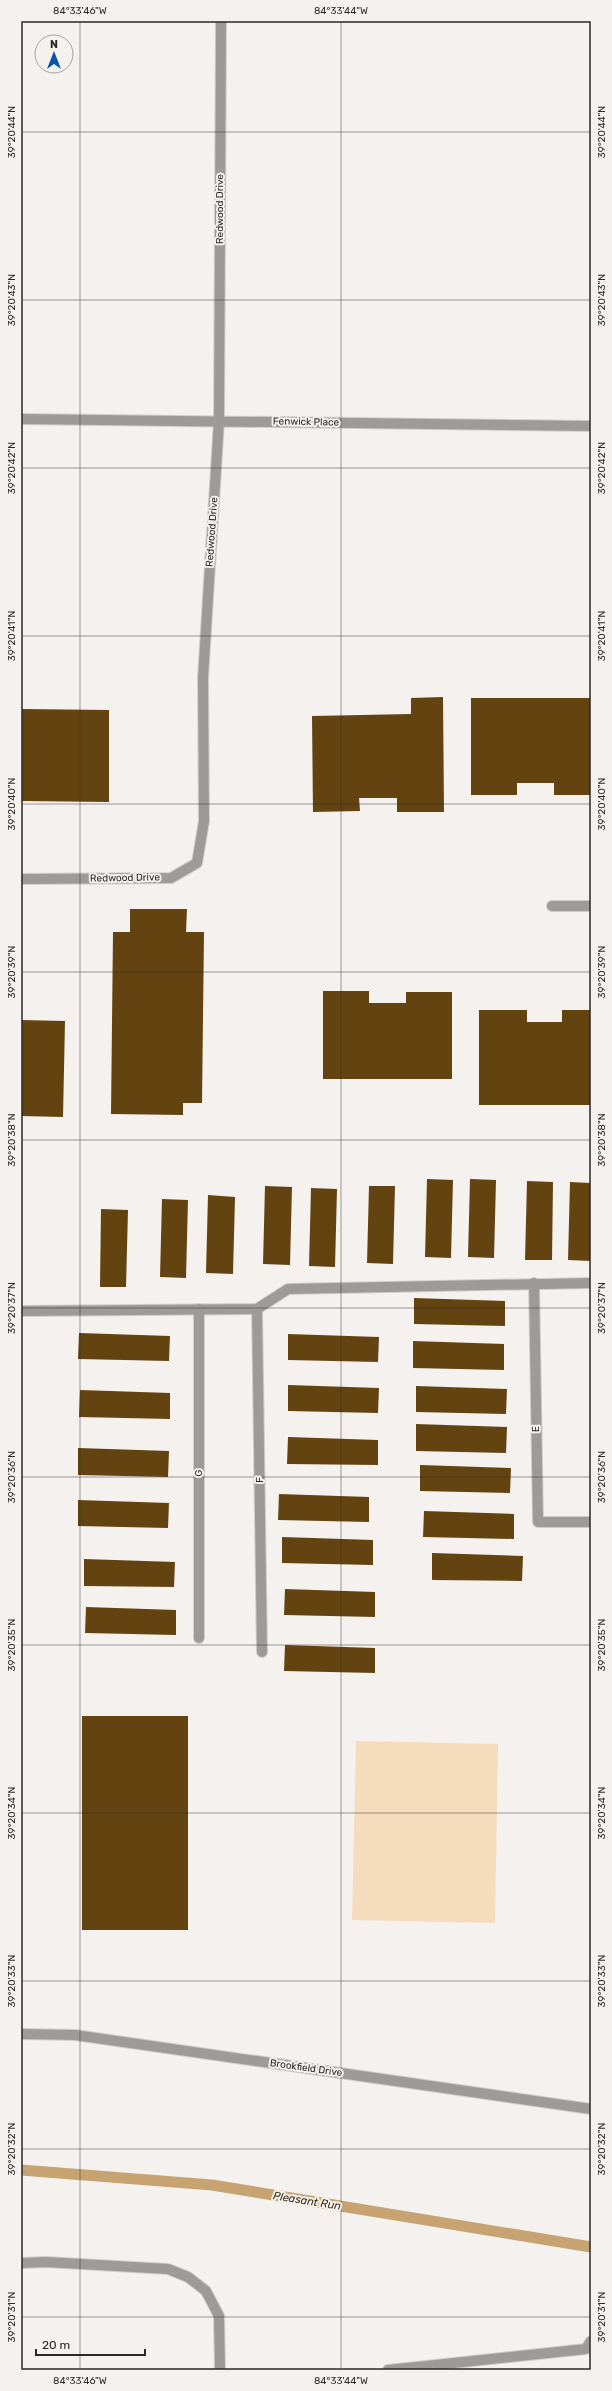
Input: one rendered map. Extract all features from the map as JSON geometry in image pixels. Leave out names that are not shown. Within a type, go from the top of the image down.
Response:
[{"type":"street","name":"Redwood Drive","points":[[21,879],[172,878],[197,863],[204,822],[203,678],[219,421],[221,21]]},
{"type":"street","name":"Fenwick Place","points":[[21,418],[591,426]]},
{"type":"street","points":[[552,906],[591,906]]},
{"type":"street","points":[[21,1311],[257,1308],[288,1289],[534,1282],[591,1283]]},
{"type":"street","name":"E","points":[[534,1282],[538,1522],[591,1522]]},
{"type":"street","name":"F","points":[[257,1308],[262,1652]]},
{"type":"street","name":"G","points":[[199,1309],[199,1638]]},
{"type":"street","name":"Brookfield Drive","points":[[21,2034],[75,2035],[591,2109]]},
{"type":"street","points":[[21,2263],[46,2262],[168,2269],[188,2277],[206,2291],[219,2316],[220,2370]]},
{"type":"street","points":[[388,2370],[586,2349],[591,2341]]},
{"type":"shaded area","points":[[356,1741],[498,1744],[495,1923],[352,1920]]},
{"type":"building","points":[[443,697],[444,812],[397,812],[397,798],[359,798],[360,811],[313,812],[312,716],[411,714],[411,698]]},
{"type":"building","points":[[471,698],[591,698],[591,795],[554,795],[554,783],[517,783],[517,795],[471,795]]},
{"type":"building","points":[[21,709],[109,710],[109,802],[21,801]]},
{"type":"building","points":[[130,909],[187,909],[186,932],[204,932],[202,1103],[183,1103],[183,1115],[111,1114],[113,932],[130,932]]},
{"type":"building","points":[[323,991],[369,991],[369,1003],[406,1003],[406,992],[452,992],[452,1079],[323,1079]]},
{"type":"building","points":[[479,1010],[527,1010],[527,1022],[562,1022],[562,1010],[591,1010],[591,1105],[479,1105]]},
{"type":"building","points":[[21,1020],[65,1021],[63,1117],[21,1116]]},
{"type":"building","points":[[427,1179],[453,1180],[451,1258],[425,1257]]},
{"type":"building","points":[[470,1179],[496,1180],[494,1258],[468,1257]]},
{"type":"building","points":[[527,1181],[553,1182],[552,1260],[525,1260]]},
{"type":"building","points":[[570,1182],[591,1183],[591,1261],[568,1260]]},
{"type":"building","points":[[265,1186],[292,1187],[290,1265],[263,1264]]},
{"type":"building","points":[[369,1186],[395,1186],[393,1264],[367,1263]]},
{"type":"building","points":[[311,1188],[337,1189],[335,1267],[309,1266]]},
{"type":"building","points":[[208,1195],[235,1197],[233,1274],[206,1273]]},
{"type":"building","points":[[162,1199],[188,1200],[186,1278],[160,1277]]},
{"type":"building","points":[[101,1209],[128,1210],[126,1287],[100,1287]]},
{"type":"building","points":[[414,1298],[505,1301],[505,1326],[414,1324]]},
{"type":"building","points":[[79,1333],[170,1336],[169,1361],[78,1359]]},
{"type":"building","points":[[288,1334],[379,1337],[378,1362],[288,1360]]},
{"type":"building","points":[[413,1341],[504,1344],[504,1370],[413,1368]]},
{"type":"building","points":[[288,1385],[379,1388],[378,1413],[288,1411]]},
{"type":"building","points":[[416,1386],[507,1389],[506,1414],[416,1412]]},
{"type":"building","points":[[80,1390],[170,1393],[170,1419],[79,1417]]},
{"type":"building","points":[[416,1424],[507,1427],[506,1453],[416,1451]]},
{"type":"building","points":[[288,1437],[378,1440],[378,1465],[287,1464]]},
{"type":"building","points":[[78,1448],[169,1451],[168,1477],[78,1475]]},
{"type":"building","points":[[420,1465],[511,1468],[510,1493],[420,1491]]},
{"type":"building","points":[[279,1494],[369,1497],[369,1522],[278,1520]]},
{"type":"building","points":[[78,1500],[169,1503],[168,1528],[78,1526]]},
{"type":"building","points":[[424,1511],[514,1514],[514,1539],[423,1537]]},
{"type":"building","points":[[282,1537],[373,1540],[373,1565],[282,1563]]},
{"type":"building","points":[[432,1553],[523,1556],[522,1581],[432,1580]]},
{"type":"building","points":[[84,1559],[175,1562],[174,1587],[84,1586]]},
{"type":"building","points":[[285,1589],[375,1592],[375,1617],[284,1615]]},
{"type":"building","points":[[86,1607],[176,1610],[176,1635],[85,1633]]},
{"type":"building","points":[[285,1645],[375,1648],[375,1673],[284,1671]]},
{"type":"building","points":[[82,1716],[188,1716],[188,1930],[82,1930]]},
{"type":"waterway","name":"Pleasant Run","points":[[21,2170],[212,2185],[591,2247]]}]
